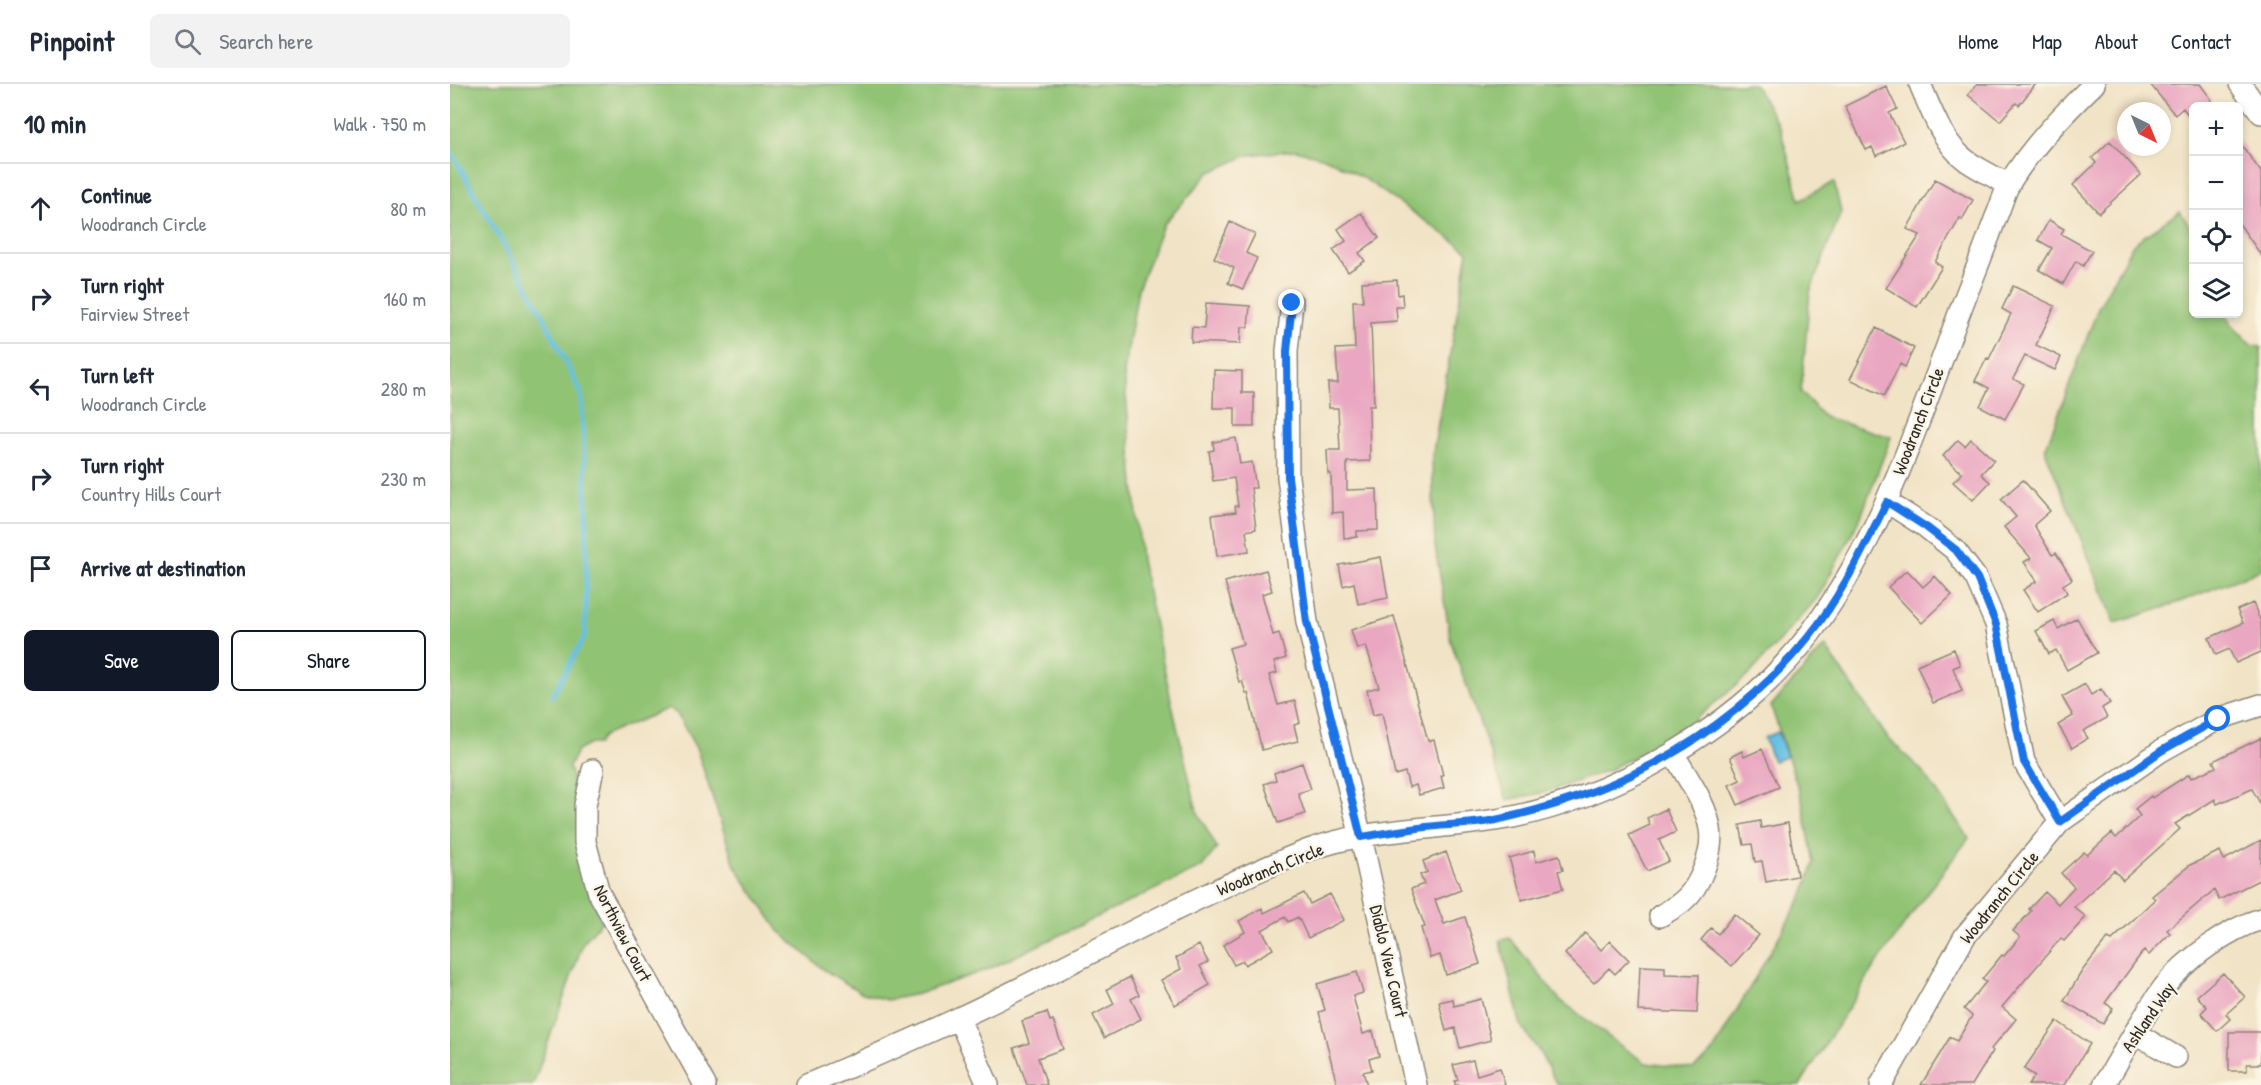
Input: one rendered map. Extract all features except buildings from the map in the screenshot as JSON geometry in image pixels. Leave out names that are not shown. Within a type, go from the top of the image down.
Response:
[{"type":"street","points":[[1920,84],[1950,144],[1966,160],[2008,185]]},
{"type":"street","name":"Woodranch Circle","points":[[807,1085],[959,1019],[1247,875],[1313,849],[1361,837],[1434,826],[1498,820],[1559,804],[1617,783],[1674,754],[1724,720],[1776,673],[1810,634],[1841,589],[1887,502],[2008,185],[2046,135],[2094,84]]},
{"type":"street","points":[[2240,84],[2261,113]]},
{"type":"street","name":"Diablo View Court","points":[[1292,303],[1287,351],[1288,477],[1307,622],[1361,837],[1416,1085]]},
{"type":"street","points":[[1887,502],[1956,550],[1977,578],[1996,624],[2024,762],[2060,822]]},
{"type":"street","name":"Woodranch Circle","points":[[1881,1085],[1965,936],[2060,822],[2161,751],[2218,719],[2261,705]]},
{"type":"street","points":[[1660,916],[1685,900],[1701,878],[1708,854],[1711,830],[1702,805],[1674,754]]},
{"type":"street","name":"Northview Court","points":[[593,770],[585,805],[585,842],[599,892],[705,1085]]},
{"type":"street","name":"Ashland Way","points":[[2104,1085],[2165,986],[2197,954],[2246,924],[2261,919]]},
{"type":"street","points":[[959,1019],[988,1085]]},
{"type":"street","points":[[2135,1033],[2176,1057]]},
{"type":"green space","points":[[450,84],[1754,84],[1780,128],[1800,200],[1834,182],[1841,212],[1810,292],[1801,392],[1824,417],[1891,437],[1860,519],[1818,597],[1750,674],[1682,730],[1609,770],[1546,792],[1507,800],[1451,642],[1435,546],[1432,458],[1468,251],[1362,177],[1328,159],[1296,150],[1248,155],[1209,173],[1163,225],[1138,289],[1124,373],[1141,560],[1197,811],[1217,848],[1202,867],[991,968],[918,994],[887,1000],[860,992],[824,970],[779,931],[735,866],[697,750],[677,714],[669,708],[603,736],[598,744],[590,744],[577,751],[569,767],[577,797],[578,864],[602,921],[583,943],[533,1085],[450,1085]]},
{"type":"green space","points":[[2180,211],[2189,226],[2189,318],[2228,318],[2230,323],[2251,345],[2261,347],[2261,570],[2169,606],[2115,623],[2045,450],[2098,308],[2133,244]]},
{"type":"green space","points":[[1825,646],[1887,737],[1923,772],[1969,838],[1871,972],[1800,1085],[1557,1085],[1539,1051],[1521,1026],[1500,940],[1510,938],[1559,999],[1646,1063],[1693,1069],[1712,1053],[1803,895],[1814,863],[1802,800],[1771,706]]},
{"type":"water","points":[[1778,732],[1787,757],[1773,761],[1764,738]]},
{"type":"waterway","points":[[450,150],[540,309],[581,393],[587,514],[585,636],[552,696]]},
{"type":"route","points":[[1292,303],[1287,351],[1288,477],[1307,622],[1361,837],[1434,826],[1498,820],[1559,804],[1617,783],[1674,754],[1724,720],[1776,673],[1810,634],[1841,589],[1887,502],[1956,550],[1977,578],[1996,624],[2024,762],[2060,822],[2161,751],[2218,719]]}]
